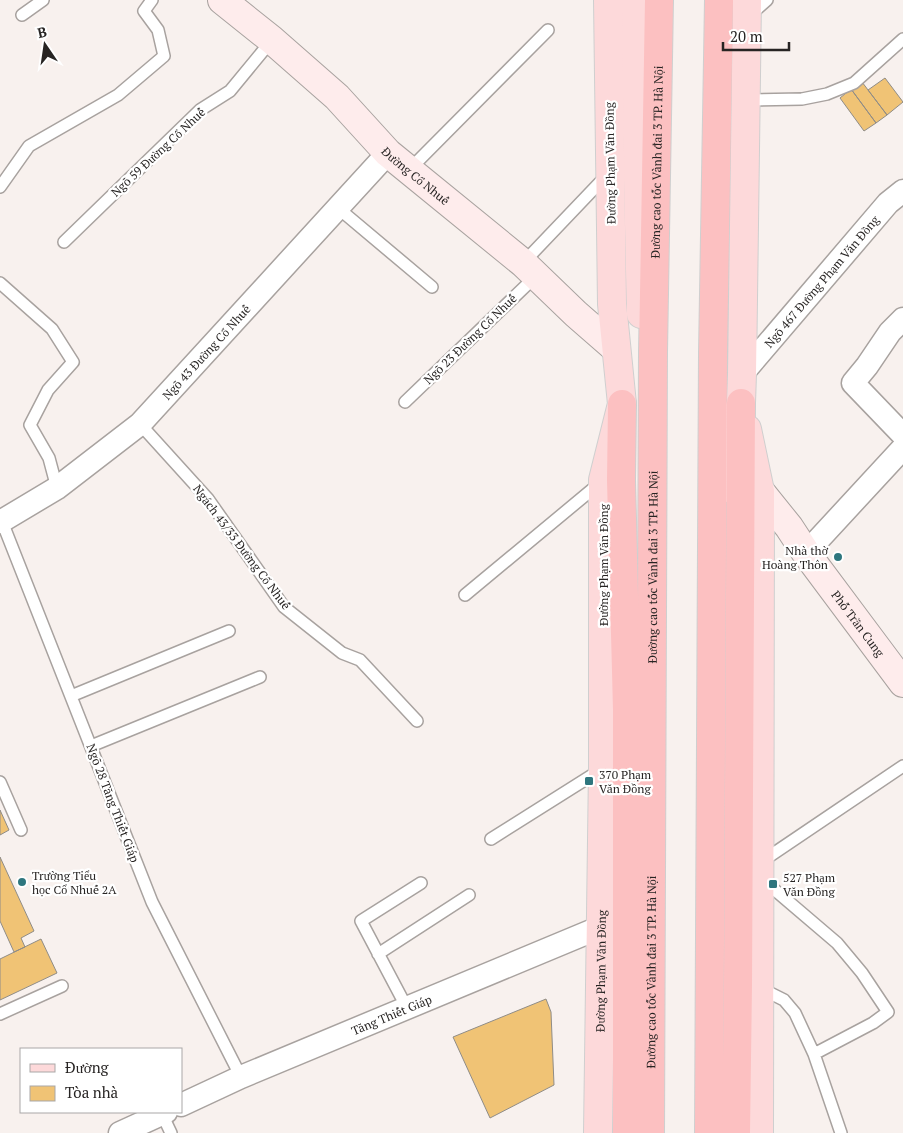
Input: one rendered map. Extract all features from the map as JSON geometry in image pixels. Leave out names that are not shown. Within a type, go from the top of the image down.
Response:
[{"type":"highway","name":"Đường cao tốc Vành đai 3 TP. Hà Nội","points":[[650,1133],[653,362],[659,0]]},
{"type":"highway","points":[[709,1133],[713,363],[719,0]]},
{"type":"highway","points":[[622,404],[621,480],[627,710],[627,1133]]},
{"type":"highway","points":[[736,1133],[749,988],[741,404]]},
{"type":"main road","name":"Đường Cổ Nhuế","points":[[222,0],[272,40],[337,97],[388,153],[529,270],[615,348]]},
{"type":"main road","name":"Đường Phạm Văn Đồng","points":[[598,1133],[603,768],[604,480],[622,404],[612,304],[608,0]]},
{"type":"main road","points":[[634,0],[641,305],[636,1133]]},
{"type":"main road","points":[[754,6],[747,100],[741,404],[760,490],[760,870],[749,988],[759,1133]]},
{"type":"main road","points":[[720,1133],[721,471],[741,404]]},
{"type":"main road","name":"Phố Trần Cung","points":[[760,490],[903,683]]},
{"type":"street","name":"Ngõ 43 Đường Cổ Nhuế","points":[[1,520],[57,488],[140,424],[388,153]]},
{"type":"street","name":"Ngõ 467 Đường Phạm Văn Đồng","points":[[742,374],[888,203],[903,191]]},
{"type":"street","points":[[903,319],[890,332],[853,383],[903,435]]},
{"type":"street","points":[[806,553],[903,448]]},
{"type":"street","name":"Tăng Thiết Giáp","points":[[182,1109],[241,1077],[601,927]]},
{"type":"street","name":"Tăng Thiết Giáp","points":[[130,1126],[170,1116]]},
{"type":"lane","points":[[22,15],[42,0]]},
{"type":"lane","points":[[0,187],[29,146],[118,95],[164,56],[158,30],[144,11],[152,0]]},
{"type":"lane","points":[[409,170],[548,30]]},
{"type":"lane","points":[[747,100],[802,99],[827,94],[854,83],[903,39]]},
{"type":"lane","name":"Ngõ 59 Đường Cổ Nhuế","points":[[64,242],[200,110],[230,91],[272,40]]},
{"type":"lane","name":"Ngõ 23 Đường Cổ Nhuế","points":[[405,402],[529,270],[610,172]]},
{"type":"lane","points":[[338,208],[432,287]]},
{"type":"lane","points":[[0,283],[52,329],[73,362],[48,390],[30,424],[50,458],[57,488]]},
{"type":"lane","name":"Ngách 43/33 Đường Cổ Nhuế","points":[[140,424],[208,499],[284,607],[342,653],[360,660],[416,722]]},
{"type":"lane","points":[[465,595],[604,480]]},
{"type":"lane","name":"Ngõ 28 Tăng Thiết Giáp","points":[[1,520],[152,902],[241,1077]]},
{"type":"lane","points":[[71,696],[229,631]]},
{"type":"lane","points":[[91,746],[260,677]]},
{"type":"lane","points":[[814,1054],[873,1023],[888,1012],[862,973],[837,943],[760,870],[903,766]]},
{"type":"lane","points":[[491,839],[603,768]]},
{"type":"lane","points":[[0,782],[20,830]]},
{"type":"lane","points":[[407,1008],[361,921],[421,883]]},
{"type":"lane","points":[[378,954],[469,895]]},
{"type":"lane","points":[[0,1014],[62,986]]},
{"type":"lane","points":[[749,988],[768,992],[784,1000],[795,1013],[814,1054],[841,1133]]},
{"type":"building","points":[[885,78],[903,102],[887,115],[868,90]]},
{"type":"building","points":[[862,82],[887,115],[876,123],[851,89]]},
{"type":"building","points":[[851,89],[876,123],[864,131],[840,98]]},
{"type":"building","points":[[0,810],[9,830],[0,835]]},
{"type":"building","points":[[0,857],[34,931],[21,938],[25,947],[14,952],[0,921]]},
{"type":"building","points":[[41,939],[57,973],[0,1000],[0,959]]},
{"type":"building","points":[[546,999],[551,1012],[554,1085],[490,1118],[453,1037]]},
{"type":"place","name":"Nhà thờ Hoàng Thôn","points":[[838,557]]},
{"type":"place","name":"370 Phạm Văn Đồng","points":[[589,781]]},
{"type":"place","name":"Trường Tiểu học Cổ Nhuế 2A","points":[[22,882]]},
{"type":"place","name":"527 Phạm Văn Đồng","points":[[773,884]]}]
